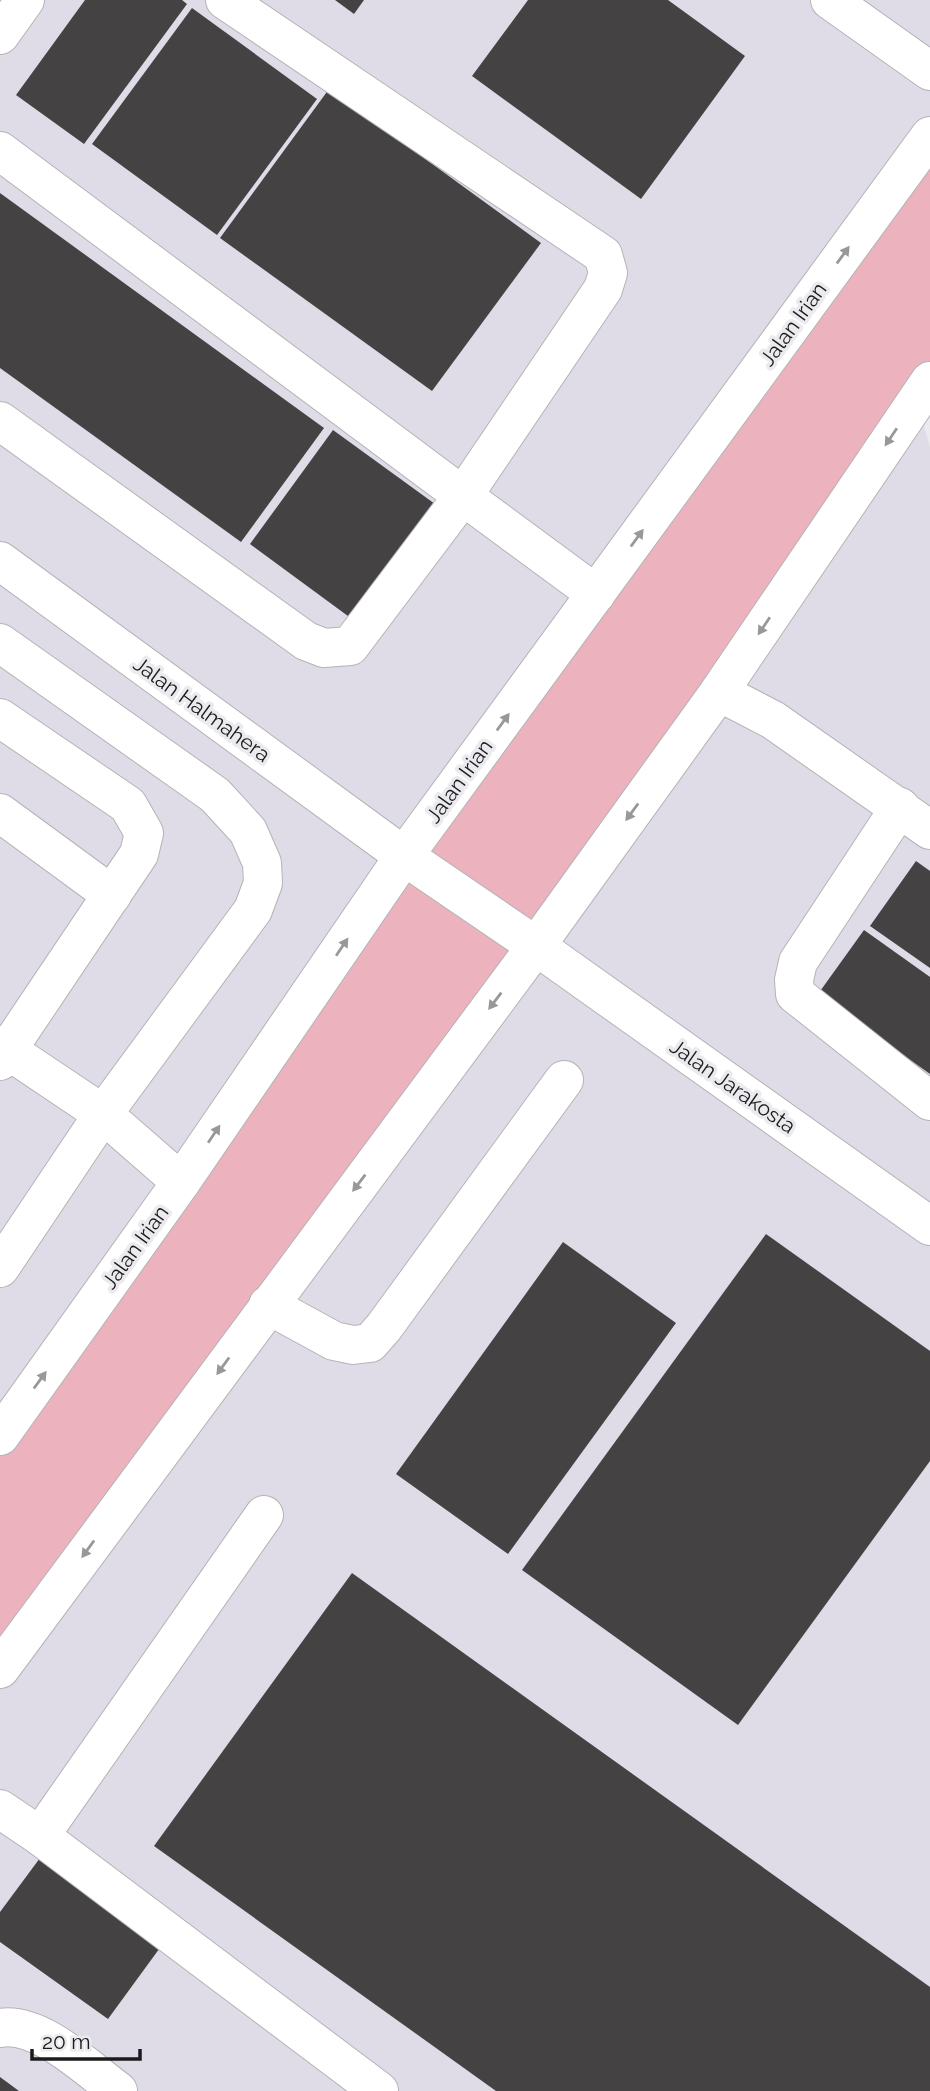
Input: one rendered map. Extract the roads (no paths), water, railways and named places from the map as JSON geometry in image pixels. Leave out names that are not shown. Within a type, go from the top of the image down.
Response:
[{"type":"street","points":[[0,34],[25,0]]},
{"type":"street","points":[[0,421],[306,641],[324,648],[350,646],[463,496],[603,289],[608,273],[603,255],[225,0]]},
{"type":"street","points":[[845,4],[930,71]]},
{"type":"street","name":"Jalan Irian","points":[[0,1436],[181,1182],[404,856],[930,136]]},
{"type":"street","points":[[0,151],[596,594]]},
{"type":"street","points":[[0,1669],[536,946],[719,692],[930,381]]},
{"type":"street","name":"Jalan Halmahera","points":[[0,561],[404,856],[536,946]]},
{"type":"street","points":[[0,643],[215,794],[248,831],[262,863],[263,883],[253,910],[103,1114],[0,1268]]},
{"type":"street","points":[[719,692],[773,720],[930,830]]},
{"type":"street","points":[[0,718],[128,805],[144,833],[139,854],[3,1052],[103,1114],[181,1182]]},
{"type":"street","points":[[900,807],[798,962],[794,980],[795,994],[930,1101]]},
{"type":"street","points":[[0,813],[112,895]]},
{"type":"street","name":"Jalan Jarakosta","points":[[536,946],[930,1226]]},
{"type":"street","points":[[268,1305],[334,1341],[353,1345],[370,1343],[564,1080]]},
{"type":"street","points":[[40,1836],[264,1515]]},
{"type":"street","points":[[0,1809],[40,1836],[379,2091]]},
{"type":"street","points":[[0,2028],[22,2028],[43,2036],[118,2091]]}]
